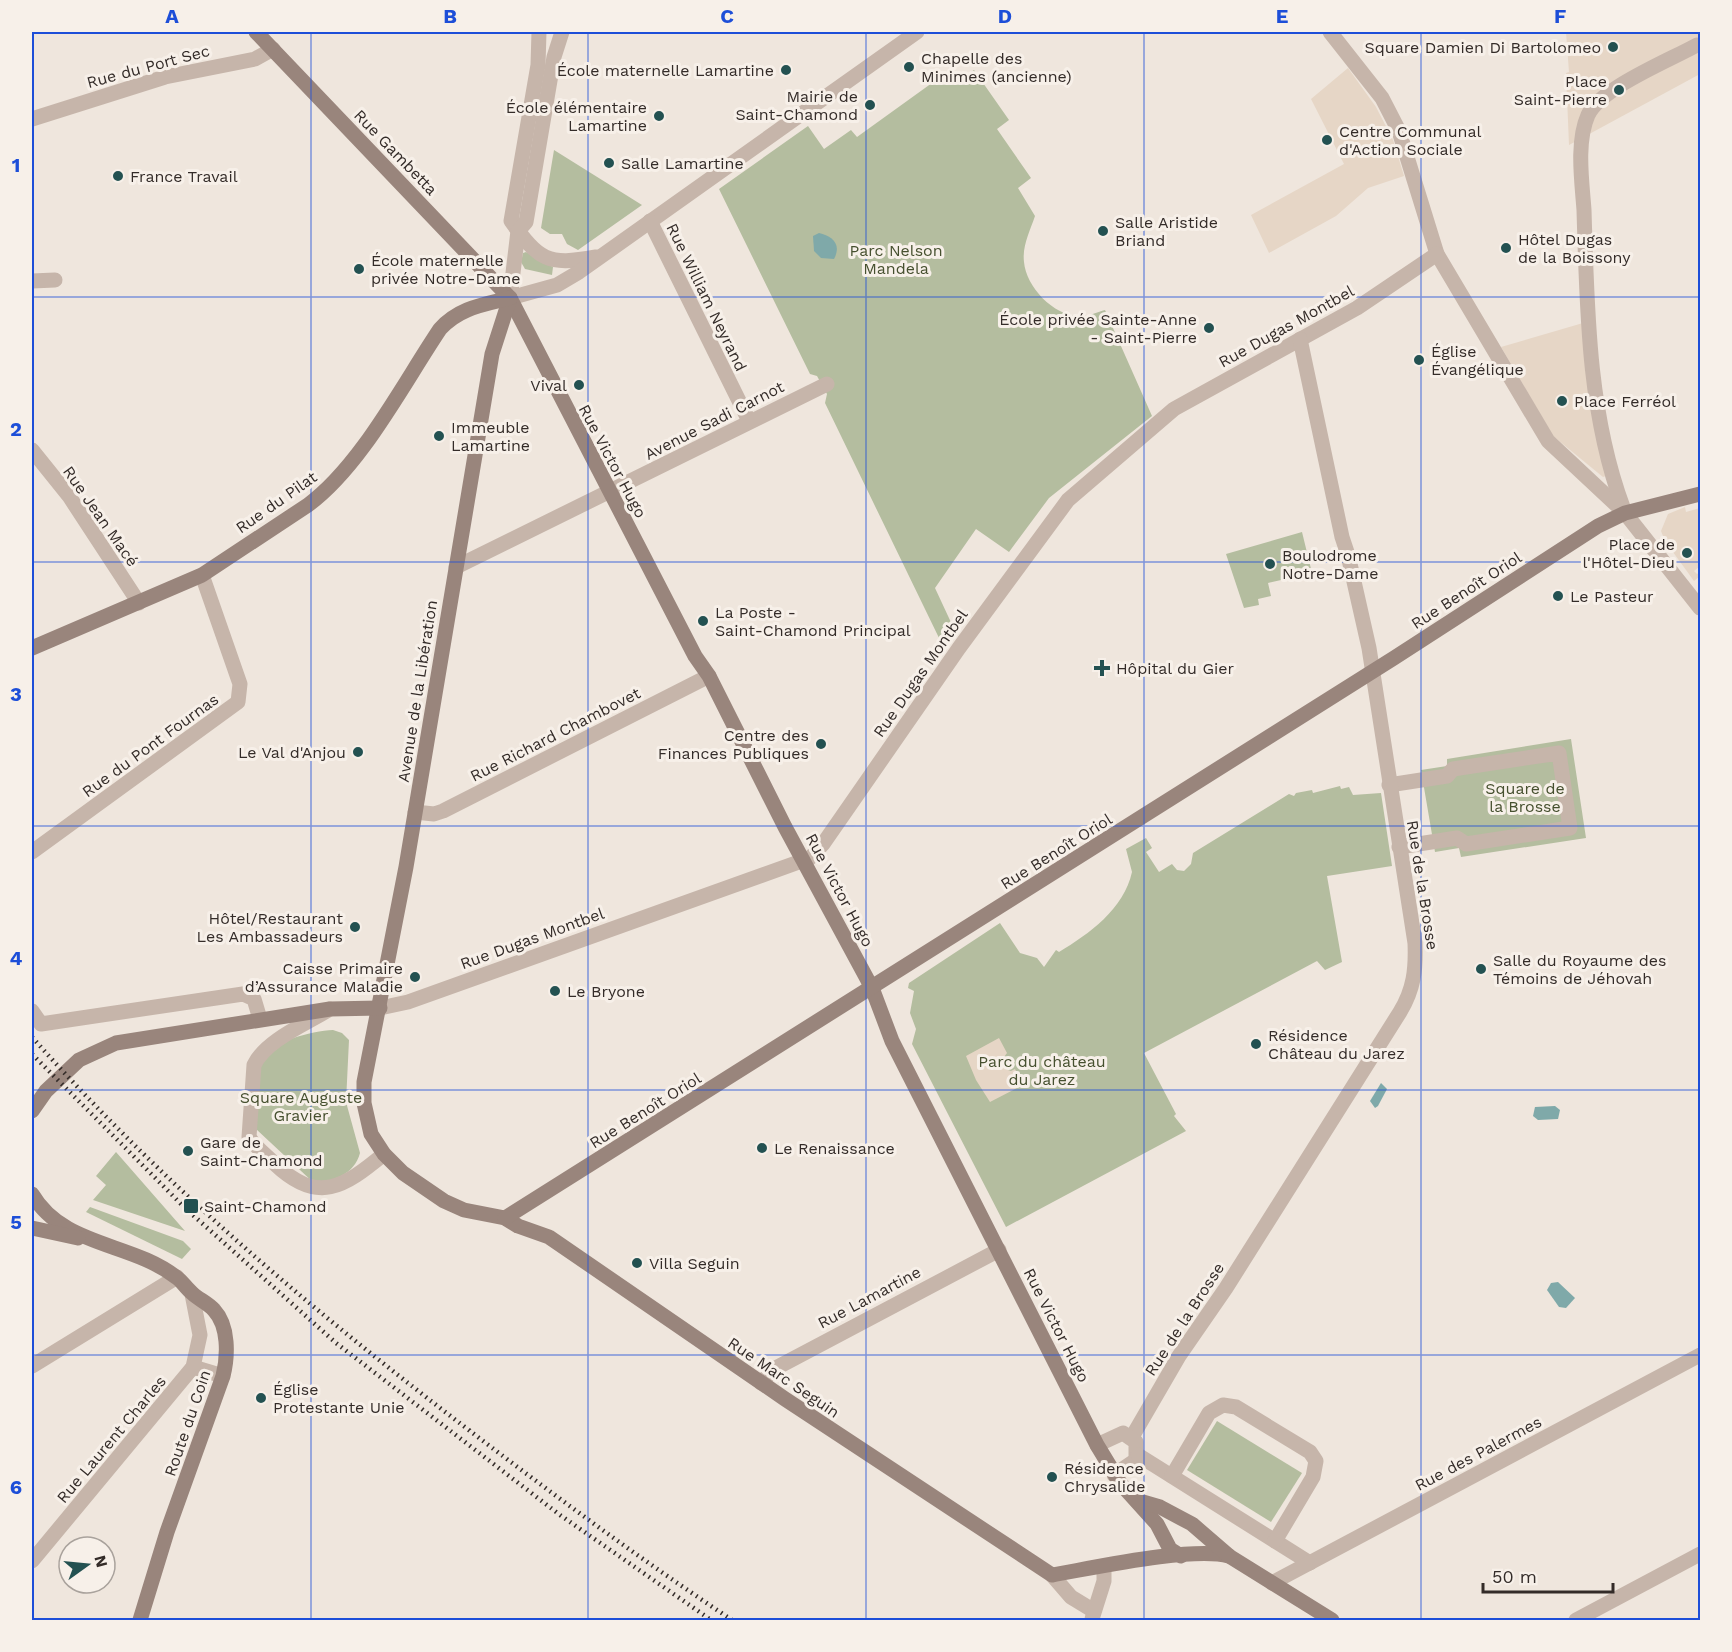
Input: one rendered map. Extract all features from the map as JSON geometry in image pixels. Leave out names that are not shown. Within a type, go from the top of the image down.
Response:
[{"type":"main road","name":"Rue Gambetta","points":[[256,32],[510,298]]},
{"type":"main road","name":"Rue Victor Hugo","points":[[510,298],[609,493],[695,656],[709,676],[785,827],[805,860],[872,988],[892,1041],[1114,1475],[1164,1534],[1170,1549],[1183,1556]]},
{"type":"main road","name":"Avenue de la Libération","points":[[384,1154],[371,1134],[364,1103],[364,1082],[380,1008],[415,812],[492,354],[510,298]]},
{"type":"main road","name":"Rue du Pilat","points":[[32,648],[202,575],[308,505],[334,483],[356,456],[440,329],[450,318],[462,310],[510,298]]},
{"type":"main road","name":"Rue Benoît Oriol","points":[[505,1218],[1372,672],[1598,525],[1625,513],[1701,494]]},
{"type":"main road","points":[[32,1111],[69,1068],[97,1050],[116,1043],[259,1012],[380,1008]]},
{"type":"main road","name":"Rue Marc Seguin","points":[[384,1154],[404,1173],[444,1202],[464,1210],[505,1218],[518,1226],[549,1237],[761,1383],[1052,1575]]},
{"type":"main road","name":"Route du Coin","points":[[32,1194],[40,1209],[56,1222],[177,1277],[192,1294],[214,1310],[222,1326],[227,1361],[223,1376],[167,1532],[140,1620]]},
{"type":"main road","points":[[32,1228],[93,1240]]},
{"type":"main road","points":[[1136,1500],[1160,1507],[1192,1524],[1229,1556],[1332,1620]]},
{"type":"main road","points":[[1183,1556],[1194,1550],[1198,1540],[1192,1524]]},
{"type":"main road","points":[[1052,1575],[1183,1556],[1207,1554],[1229,1556]]},
{"type":"street","name":"Avenue de la Libération","points":[[518,231],[511,221],[538,65],[539,32]]},
{"type":"street","name":"Avenue de la Libération","points":[[510,298],[518,231],[526,222],[554,57],[562,32]]},
{"type":"street","points":[[510,298],[556,285],[916,32]]},
{"type":"street","points":[[1330,32],[1382,98],[1399,131],[1437,254],[1548,441],[1625,513],[1701,608]]},
{"type":"street","points":[[1625,513],[1605,441],[1590,352],[1582,155],[1584,126],[1599,98],[1699,47],[1687,32]]},
{"type":"street","name":"Rue du Port Sec","points":[[32,119],[165,77],[255,59],[273,49]]},
{"type":"street","name":"Rue William Neyrand","points":[[650,221],[749,421]]},
{"type":"street","points":[[518,231],[534,252],[559,262],[598,257]]},
{"type":"street","name":"Rue Dugas Montbel","points":[[380,1008],[408,1002],[805,860],[824,844],[999,592],[1068,500],[1174,409],[1357,308],[1437,254]]},
{"type":"street","points":[[32,281],[55,280]]},
{"type":"street","name":"Rue de la Brosse","points":[[1132,1437],[1179,1356],[1226,1288],[1411,994],[1416,968],[1415,942],[1372,672],[1300,339]]},
{"type":"street","name":"Avenue Sadi Carnot","points":[[456,567],[827,384]]},
{"type":"street","name":"Rue Jean Macé","points":[[32,450],[69,496],[139,603]]},
{"type":"street","name":"Rue du Pont Fournas","points":[[32,852],[238,702],[240,684],[202,575]]},
{"type":"street","name":"Rue Richard Chambovet","points":[[415,812],[434,814],[443,811],[709,676]]},
{"type":"street","points":[[1389,785],[1447,776],[1453,769],[1559,753],[1570,828],[1466,844],[1457,838],[1399,847]]},
{"type":"street","points":[[32,1011],[40,1024],[243,994],[254,999],[259,1012]]},
{"type":"street","points":[[330,1009],[277,1040],[259,1054],[254,1065],[249,1137],[291,1179],[309,1187],[328,1188],[356,1177],[384,1154]]},
{"type":"street","name":"Rue Lamartine","points":[[761,1383],[774,1369],[999,1250]]},
{"type":"street","points":[[32,1366],[177,1277]]},
{"type":"street","name":"Rue Laurent Charles","points":[[32,1561],[193,1367],[200,1335],[192,1294]]},
{"type":"street","name":"Rue des Palermes","points":[[1272,1583],[1701,1355]]},
{"type":"street","points":[[193,1367],[223,1376]]},
{"type":"street","points":[[1172,1476],[1209,1413],[1223,1405],[1236,1407],[1310,1452],[1316,1461],[1313,1477],[1275,1541]]},
{"type":"street","points":[[1098,1445],[1118,1434],[1132,1437],[1138,1455],[1310,1563]]},
{"type":"street","points":[[1114,1475],[1132,1464],[1138,1455]]},
{"type":"street","points":[[1576,1620],[1701,1554]]},
{"type":"street","points":[[1052,1575],[1071,1597],[1093,1616],[1104,1581],[1104,1566]]},
{"type":"green space","name":"Parc Nelson Mandela","points":[[950,70],[958,81],[974,70],[1009,120],[997,129],[1031,178],[1018,188],[1035,216],[1024,250],[1024,262],[1030,281],[1044,299],[1062,312],[1082,316],[1105,310],[1152,416],[1049,498],[1009,552],[976,529],[935,588],[955,631],[946,644],[940,640],[825,403],[827,394],[817,376],[810,374],[719,189],[808,126],[824,149],[851,130],[857,137]]},
{"type":"green space","points":[[554,150],[642,205],[578,250],[567,244],[562,234],[550,234],[541,228]]},
{"type":"green space","points":[[526,252],[553,267],[552,275],[525,269],[521,262],[523,253]]},
{"type":"green space","name":"Boulodrome Notre-Dame","points":[[1302,532],[1312,573],[1268,583],[1271,596],[1258,599],[1259,605],[1244,608],[1226,554]]},
{"type":"green space","name":"Square de la Brosse","points":[[1571,739],[1586,838],[1461,857],[1459,848],[1435,852],[1421,770],[1447,766],[1447,759]]},
{"type":"green space","name":"Parc du château du Jarez","points":[[1340,786],[1341,789],[1349,787],[1353,795],[1381,793],[1392,866],[1327,876],[1342,962],[1325,970],[1317,961],[1144,1053],[1176,1114],[1174,1116],[1186,1131],[1006,1227],[912,1044],[916,1029],[910,1013],[914,991],[908,988],[909,983],[1000,923],[1020,953],[1037,958],[1044,967],[1056,950],[1059,952],[1093,929],[1121,898],[1132,872],[1126,849],[1146,838],[1152,848],[1146,852],[1159,872],[1172,864],[1177,870],[1184,871],[1191,864],[1193,853],[1289,794],[1294,796],[1296,793],[1312,790],[1313,793]]},
{"type":"green space","name":"Square Auguste Gravier","points":[[333,1030],[342,1033],[349,1040],[346,1102],[360,1153],[353,1167],[348,1171],[336,1178],[315,1184],[256,1129],[257,1078],[260,1064],[265,1056],[281,1043],[314,1032]]},
{"type":"green space","points":[[116,1152],[185,1231],[93,1200],[106,1185],[96,1176]]},
{"type":"green space","points":[[90,1207],[183,1241],[191,1249],[182,1259],[86,1212]]},
{"type":"green space","points":[[1217,1421],[1302,1473],[1271,1522],[1187,1470]]},
{"type":"shaded area","name":"Place Saint-Pierre","points":[[1566,32],[1700,32],[1700,74],[1569,145],[1566,73],[1569,72]]},
{"type":"shaded area","points":[[1348,68],[1376,107],[1393,140],[1404,176],[1368,188],[1336,216],[1269,253],[1251,215],[1344,164],[1311,99]]},
{"type":"shaded area","name":"Place Ferréol","points":[[1583,323],[1606,476],[1603,477],[1553,436],[1501,347]]},
{"type":"shaded area","name":"Place de l'Hôtel-Dieu","points":[[1685,507],[1686,512],[1700,508],[1700,566],[1694,571],[1697,574],[1700,572],[1700,576],[1694,581],[1665,541],[1661,531],[1668,514]]},
{"type":"shaded area","points":[[999,1038],[1007,1053],[1001,1061],[1005,1069],[1011,1071],[1015,1069],[1023,1085],[990,1102],[976,1080],[966,1056]]},
{"type":"water","points":[[819,233],[828,236],[836,245],[834,259],[821,258],[814,251],[813,236]]},
{"type":"water","points":[[1381,1083],[1387,1089],[1375,1108],[1370,1101]]},
{"type":"water","points":[[1555,1106],[1560,1110],[1558,1119],[1538,1120],[1533,1116],[1535,1107]]},
{"type":"water","points":[[1558,1282],[1575,1298],[1566,1308],[1559,1307],[1547,1290],[1551,1283]]},
{"type":"railway","points":[[32,1037],[130,1141],[182,1191],[289,1286],[457,1421],[627,1548],[732,1620]]},
{"type":"railway","points":[[32,1054],[185,1208],[336,1343],[560,1515],[711,1620]]},
{"type":"place","name":"Square Damien Di Bartolomeo","points":[[1613,47]]},
{"type":"place","name":"Chapelle des Minimes (ancienne)","points":[[909,67]]},
{"type":"place","name":"École maternelle Lamartine","points":[[786,70]]},
{"type":"place","name":"Place Saint-Pierre","points":[[1619,90]]},
{"type":"place","name":"Mairie de Saint-Chamond","points":[[870,105]]},
{"type":"place","name":"École élémentaire Lamartine","points":[[659,116]]},
{"type":"place","name":"Centre Communal d'Action Sociale","points":[[1327,140]]},
{"type":"place","name":"Salle Lamartine","points":[[609,163]]},
{"type":"place","name":"France Travail","points":[[118,176]]},
{"type":"place","name":"Salle Aristide Briand","points":[[1103,231]]},
{"type":"place","name":"Hôtel Dugas de la Boissony","points":[[1506,248]]},
{"type":"place","name":"École maternelle privée Notre-Dame","points":[[359,269]]},
{"type":"place","name":"École privée Sainte-Anne - Saint-Pierre","points":[[1209,328]]},
{"type":"place","name":"Église Évangélique","points":[[1419,360]]},
{"type":"place","name":"Vival","points":[[579,385]]},
{"type":"place","name":"Place Ferréol","points":[[1562,401]]},
{"type":"place","name":"Immeuble Lamartine","points":[[439,436]]},
{"type":"place","name":"Place de l'Hôtel-Dieu","points":[[1687,553]]},
{"type":"place","name":"Boulodrome Notre-Dame","points":[[1270,564]]},
{"type":"place","name":"Le Pasteur","points":[[1558,596]]},
{"type":"place","name":"La Poste - Saint-Chamond Principal","points":[[703,621]]},
{"type":"place","name":"Hôpital du Gier","points":[[1102,668]]},
{"type":"place","name":"Centre des Finances Publiques","points":[[821,744]]},
{"type":"place","name":"Le Val d'Anjou","points":[[358,752]]},
{"type":"place","name":"Hôtel/Restaurant Les Ambassadeurs","points":[[355,927]]},
{"type":"place","name":"Salle du Royaume des Témoins de Jéhovah","points":[[1481,969]]},
{"type":"place","name":"Caisse Primaire d’Assurance Maladie","points":[[415,977]]},
{"type":"place","name":"Le Bryone","points":[[555,991]]},
{"type":"place","name":"Résidence Château du Jarez","points":[[1256,1044]]},
{"type":"place","name":"Le Renaissance","points":[[762,1148]]},
{"type":"place","name":"Gare de Saint-Chamond","points":[[188,1151]]},
{"type":"place","name":"Saint-Chamond","points":[[191,1206]]},
{"type":"place","name":"Villa Seguin","points":[[637,1263]]},
{"type":"place","name":"Église Protestante Unie","points":[[261,1398]]},
{"type":"place","name":"Résidence Chrysalide","points":[[1052,1477]]}]
